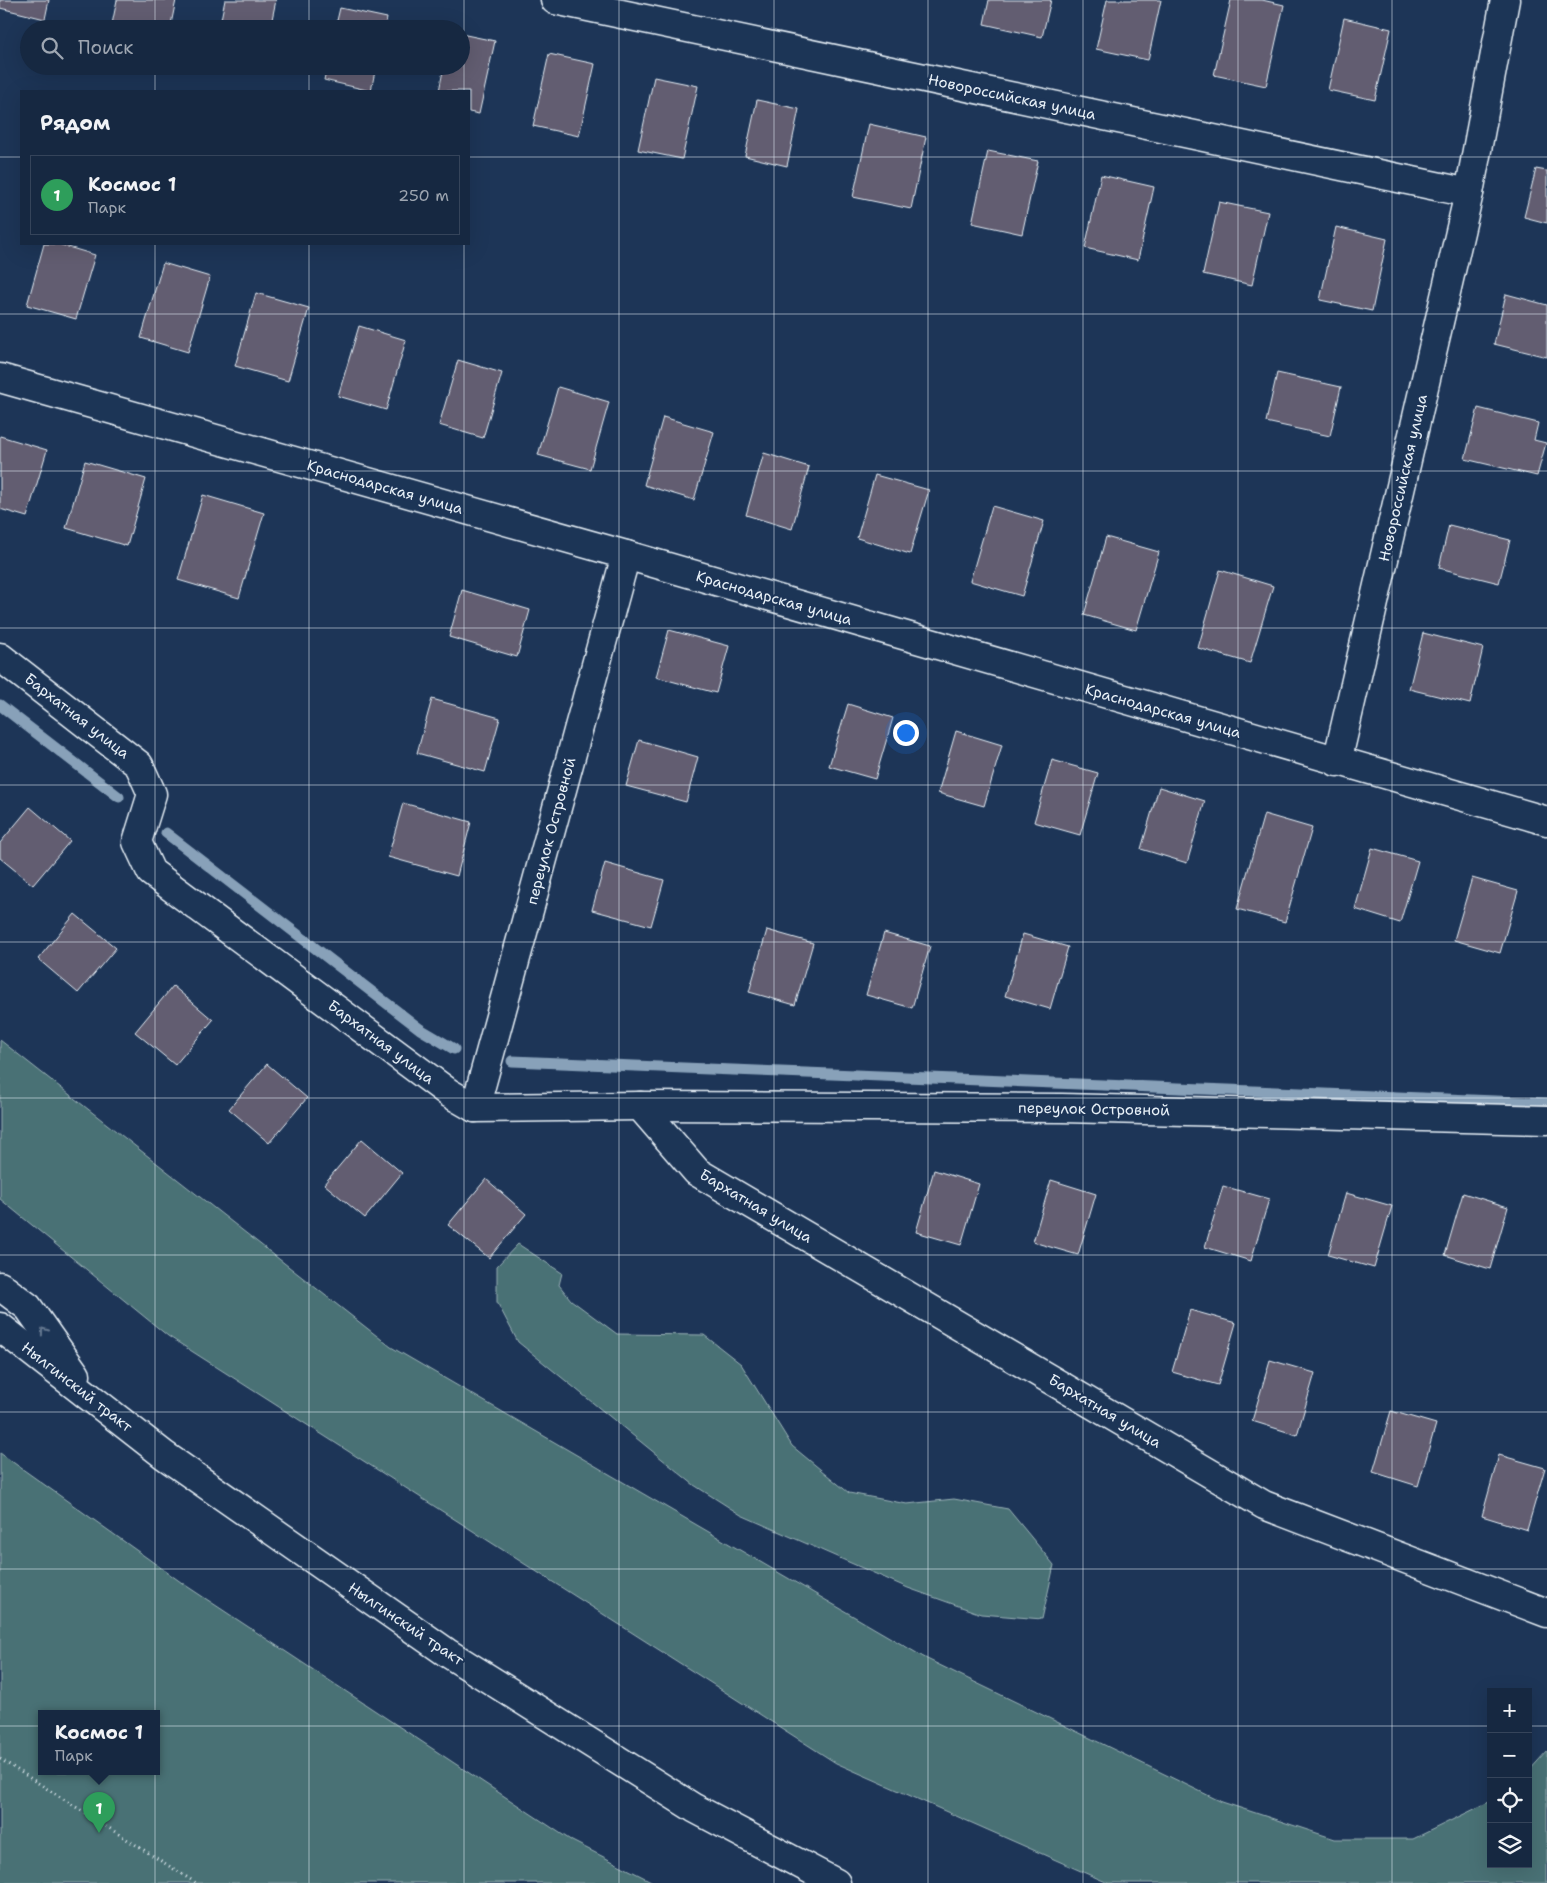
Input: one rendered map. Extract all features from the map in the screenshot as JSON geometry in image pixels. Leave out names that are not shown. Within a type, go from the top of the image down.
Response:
[{"type":"street","name":"Новороссийская улица","points":[[555,0],[1469,193]]},
{"type":"street","name":"Новороссийская улица","points":[[1337,762],[1469,193],[1505,0]]},
{"type":"street","name":"Краснодарская улица","points":[[0,378],[626,555],[1547,822]]},
{"type":"street","name":"переулок Островной","points":[[475,1108],[626,555]]},
{"type":"street","name":"Бархатная улица","points":[[0,657],[139,765],[152,794],[137,842],[151,872],[449,1092],[475,1108]]},
{"type":"street","name":"переулок Островной","points":[[640,1106],[1062,1108],[1547,1120]]},
{"type":"street","name":"Бархатная улица","points":[[640,1106],[697,1172],[1264,1505],[1547,1613]]},
{"type":"street","points":[[475,1108],[640,1106]]},
{"type":"street","points":[[0,1286],[28,1307],[92,1399]]},
{"type":"street","name":"Нылгинский тракт","points":[[0,1327],[164,1455],[446,1652],[694,1808],[836,1883]]},
{"type":"path","points":[[0,1759],[196,1883]]},
{"type":"green space","points":[[0,1040],[391,1347],[927,1659],[1222,1802],[1335,1839],[1413,1839],[1487,1803],[1487,1868],[1532,1868],[1532,1768],[1547,1751],[1547,1883],[1108,1883],[836,1763],[168,1336],[0,1199]]},
{"type":"green space","points":[[518,1244],[562,1273],[559,1285],[571,1300],[617,1334],[704,1335],[741,1364],[792,1446],[849,1493],[907,1504],[954,1499],[1008,1509],[1054,1565],[1042,1619],[981,1614],[908,1588],[741,1515],[694,1485],[518,1342],[497,1302],[497,1266]]},
{"type":"green space","points":[[0,1453],[185,1585],[572,1841],[655,1883],[0,1883]]},
{"type":"building","points":[[0,0],[49,0],[45,19],[0,8]]},
{"type":"building","points":[[117,0],[176,0],[172,20],[113,20]]},
{"type":"building","points":[[225,0],[276,0],[272,20],[221,20]]},
{"type":"building","points":[[989,0],[1051,0],[1042,37],[984,24]]},
{"type":"building","points":[[1107,0],[1161,0],[1148,60],[1096,49]]},
{"type":"building","points":[[1231,0],[1262,0],[1284,5],[1266,86],[1214,75]]},
{"type":"building","points":[[340,8],[387,18],[387,20],[337,20]]},
{"type":"building","points":[[1344,18],[1391,29],[1375,100],[1328,90]]},
{"type":"building","points":[[470,36],[495,41],[479,114],[470,112],[470,90],[439,90],[442,75],[470,75]]},
{"type":"building","points":[[549,54],[595,64],[579,136],[533,126]]},
{"type":"building","points":[[325,75],[374,75],[371,90],[324,80]]},
{"type":"building","points":[[654,77],[698,86],[682,159],[638,150]]},
{"type":"building","points":[[757,100],[799,109],[787,166],[745,156]]},
{"type":"building","points":[[869,124],[926,137],[911,209],[853,197]]},
{"type":"building","points":[[988,151],[1038,161],[1022,234],[972,223]]},
{"type":"building","points":[[1536,169],[1547,171],[1547,223],[1524,217]]},
{"type":"building","points":[[1101,175],[1154,187],[1138,260],[1085,248]]},
{"type":"building","points":[[1219,202],[1268,212],[1252,285],[1203,274]]},
{"type":"building","points":[[1336,227],[1387,239],[1372,311],[1320,300]]},
{"type":"building","points":[[44,245],[61,245],[95,255],[76,319],[27,305]]},
{"type":"building","points":[[163,263],[210,277],[188,352],[141,338]]},
{"type":"building","points":[[256,293],[309,308],[288,381],[235,366]]},
{"type":"building","points":[[1506,294],[1547,305],[1547,357],[1494,344]]},
{"type":"building","points":[[359,326],[406,340],[386,410],[338,396]]},
{"type":"building","points":[[458,360],[502,373],[483,438],[439,425]]},
{"type":"building","points":[[1277,373],[1341,387],[1330,436],[1266,422]]},
{"type":"building","points":[[558,387],[609,402],[590,469],[538,455]]},
{"type":"building","points":[[1478,408],[1538,423],[1534,440],[1546,443],[1537,476],[1465,459]]},
{"type":"building","points":[[663,417],[714,432],[694,500],[644,485]]},
{"type":"building","points":[[0,436],[47,450],[27,517],[0,509]]},
{"type":"building","points":[[764,453],[809,467],[792,529],[746,515]]},
{"type":"building","points":[[85,461],[146,479],[127,546],[66,528]]},
{"type":"building","points":[[875,475],[929,490],[910,554],[857,538]]},
{"type":"building","points":[[203,495],[264,513],[239,598],[178,580]]},
{"type":"building","points":[[992,506],[1044,521],[1022,596],[970,581]]},
{"type":"building","points":[[1449,525],[1510,540],[1499,583],[1439,568]]},
{"type":"building","points":[[1106,537],[1159,552],[1136,630],[1084,615]]},
{"type":"building","points":[[1220,570],[1273,586],[1250,663],[1198,648]]},
{"type":"building","points":[[462,590],[530,610],[517,657],[449,637]]},
{"type":"building","points":[[669,630],[729,646],[716,693],[656,677]]},
{"type":"building","points":[[1423,633],[1483,648],[1470,704],[1409,689]]},
{"type":"building","points":[[432,699],[500,718],[485,772],[417,753]]},
{"type":"building","points":[[848,704],[893,718],[875,779],[829,766]]},
{"type":"building","points":[[956,731],[1002,745],[984,806],[938,793]]},
{"type":"building","points":[[639,740],[698,757],[686,802],[626,786]]},
{"type":"building","points":[[1052,760],[1098,773],[1080,835],[1034,822]]},
{"type":"building","points":[[1159,787],[1205,801],[1187,863],[1141,849]]},
{"type":"building","points":[[403,803],[471,822],[457,876],[388,857]]},
{"type":"building","points":[[30,807],[70,841],[33,885],[0,858],[0,843]]},
{"type":"building","points":[[1264,814],[1312,828],[1285,922],[1237,909]]},
{"type":"building","points":[[1372,848],[1418,861],[1400,923],[1355,909]]},
{"type":"building","points":[[605,863],[664,880],[651,926],[592,910]]},
{"type":"building","points":[[1472,878],[1518,891],[1500,953],[1454,940]]},
{"type":"building","points":[[75,914],[116,948],[78,993],[38,959]]},
{"type":"building","points":[[767,930],[813,943],[795,1005],[749,992]]},
{"type":"building","points":[[884,933],[930,946],[912,1008],[866,995]]},
{"type":"building","points":[[1023,934],[1068,947],[1050,1009],[1005,996]]},
{"type":"building","points":[[173,986],[213,1020],[175,1065],[135,1032]]},
{"type":"building","points":[[267,1064],[307,1098],[269,1143],[229,1109]]},
{"type":"building","points":[[362,1139],[402,1173],[365,1218],[324,1184]]},
{"type":"building","points":[[934,1170],[979,1184],[961,1245],[916,1232]]},
{"type":"building","points":[[486,1179],[526,1214],[489,1258],[448,1225]]},
{"type":"building","points":[[1051,1180],[1096,1194],[1078,1255],[1033,1242]]},
{"type":"building","points":[[1223,1186],[1269,1199],[1251,1261],[1205,1247]]},
{"type":"building","points":[[1346,1193],[1392,1206],[1374,1268],[1328,1255]]},
{"type":"building","points":[[1463,1193],[1508,1207],[1490,1269],[1445,1255]]},
{"type":"building","points":[[1190,1310],[1236,1323],[1218,1385],[1172,1372]]},
{"type":"building","points":[[1270,1360],[1315,1373],[1297,1435],[1252,1421]]},
{"type":"building","points":[[1391,1411],[1436,1424],[1418,1486],[1373,1472]]},
{"type":"building","points":[[1499,1455],[1545,1468],[1527,1530],[1482,1516]]},
{"type":"waterway","points":[[0,705],[119,797]]},
{"type":"waterway","points":[[166,833],[420,1029],[454,1049]]},
{"type":"waterway","points":[[512,1061],[1547,1103]]},
{"type":"place","name":"Космос 1","points":[[99,1833]]}]
